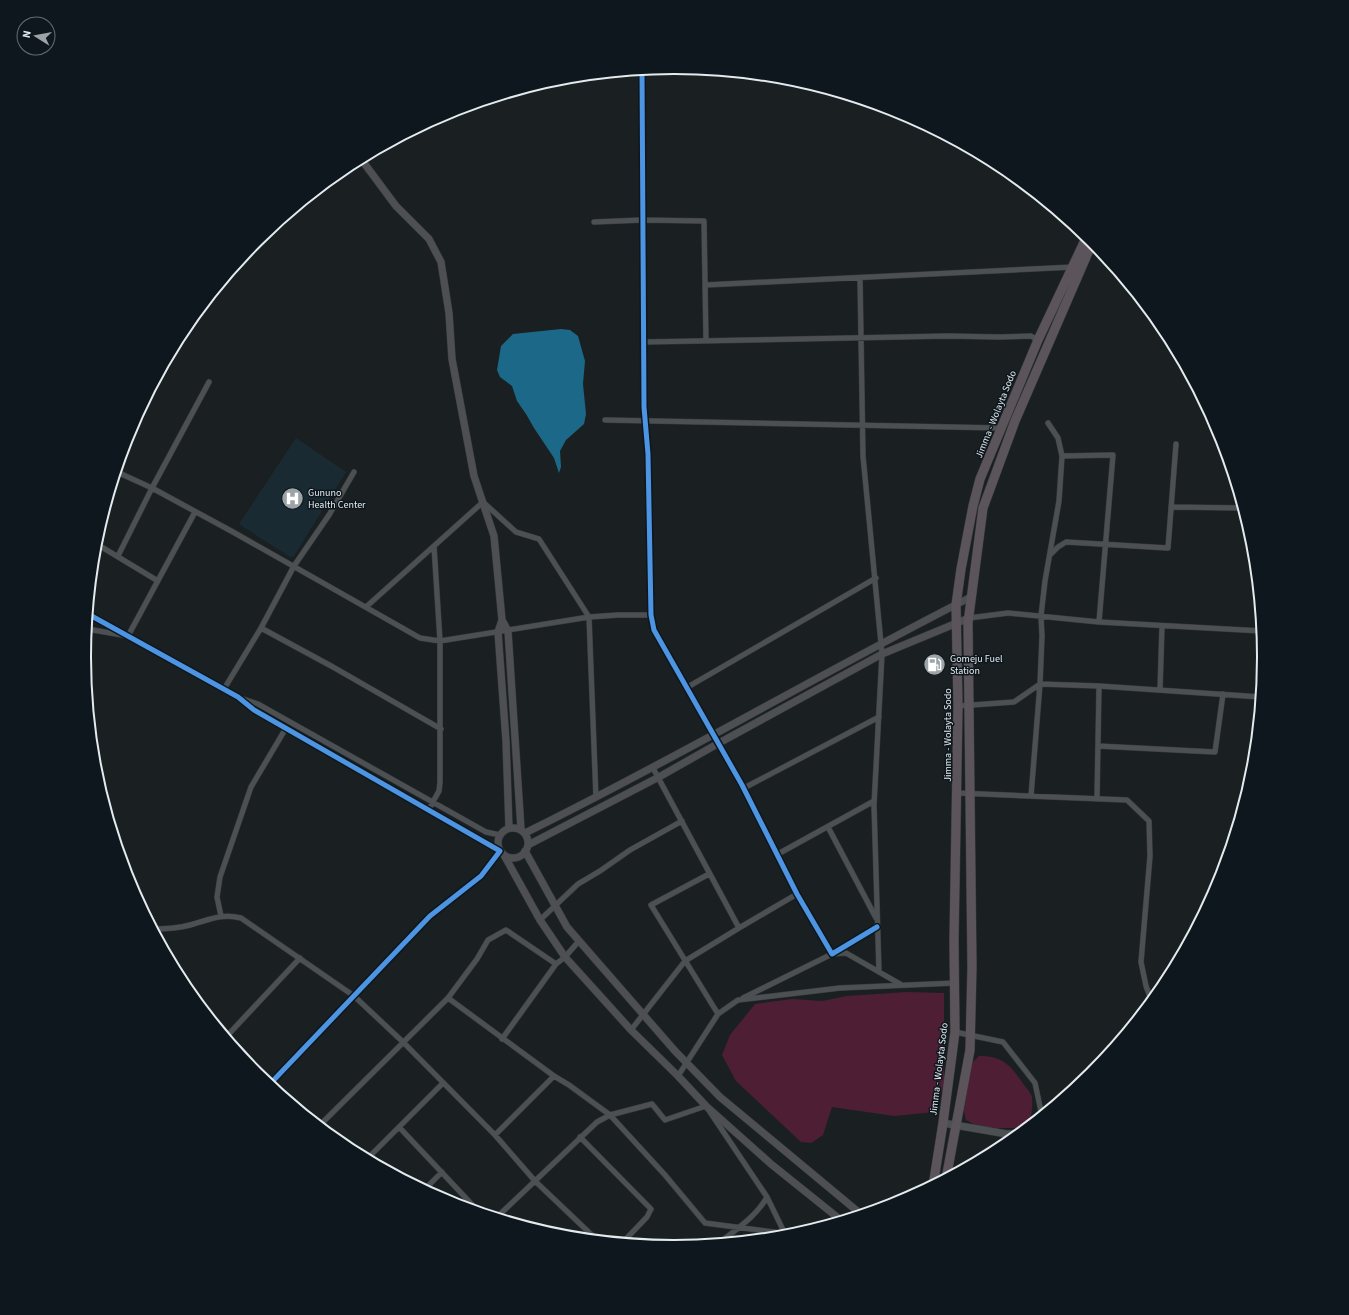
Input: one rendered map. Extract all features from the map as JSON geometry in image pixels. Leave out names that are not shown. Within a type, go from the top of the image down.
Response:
[{"type":"highway","name":"Jimma - Wolayta Sodo","points":[[934,1181],[955,1032],[954,941],[958,706],[956,605],[961,569],[972,506],[980,479],[1038,340],[1084,242]]},
{"type":"highway","points":[[947,1173],[970,1050],[972,967],[969,618],[983,508],[1015,421],[1090,248]]},
{"type":"main road","points":[[364,163],[396,206],[429,239],[440,262],[449,313],[453,366],[474,476],[494,536],[502,620],[508,631],[513,690],[515,741],[523,832]]},
{"type":"main road","points":[[523,832],[596,798],[881,643],[971,597]]},
{"type":"main road","points":[[502,853],[509,858],[516,858],[527,848],[659,778],[719,743],[882,654],[969,618]]},
{"type":"main road","points":[[502,620],[498,632],[506,741],[509,828]]},
{"type":"main road","points":[[501,666],[511,664]]},
{"type":"main road","points":[[503,692],[513,690]]},
{"type":"main road","points":[[506,741],[515,741]]},
{"type":"main road","points":[[838,1217],[772,1164],[706,1106],[631,1030],[565,957],[540,920],[498,846],[500,835],[504,830],[515,828],[523,832],[528,839],[527,848],[566,927],[687,1063],[720,1097],[858,1211]]},
{"type":"street","points":[[642,75],[644,407],[648,454],[651,615],[654,630],[744,788],[797,894],[832,954]]},
{"type":"street","points":[[594,222],[642,220],[704,221],[706,341]]},
{"type":"street","points":[[705,285],[1082,267]]},
{"type":"street","points":[[860,278],[863,456],[876,578],[882,654],[874,801],[879,972]]},
{"type":"street","points":[[644,342],[860,337],[1031,336],[1038,340]]},
{"type":"street","points":[[118,556],[152,488],[209,382]]},
{"type":"street","points":[[605,420],[1001,428]]},
{"type":"street","points":[[1031,796],[1040,684],[1042,636],[1041,616],[1059,501],[1062,456],[1058,438],[1048,423]]},
{"type":"street","points":[[1050,555],[1066,542],[1168,548],[1176,444]]},
{"type":"street","points":[[1062,456],[1113,455],[1099,622]]},
{"type":"street","points":[[224,690],[261,628],[294,566],[329,515],[354,472]]},
{"type":"street","points":[[121,474],[152,488],[233,532],[420,638],[440,641],[589,617],[651,615]]},
{"type":"street","points":[[366,607],[483,502],[516,532],[538,539],[589,617],[596,798]]},
{"type":"street","points":[[1171,507],[1238,508]]},
{"type":"street","points":[[128,636],[196,512]]},
{"type":"street","points":[[429,809],[439,791],[440,782],[440,641],[434,546]]},
{"type":"street","points":[[102,547],[158,581]]},
{"type":"street","points":[[686,688],[876,578]]},
{"type":"street","points":[[969,618],[1008,614],[1099,622],[1257,631]]},
{"type":"street","points":[[92,616],[224,690],[258,704],[486,832],[500,835]]},
{"type":"street","points":[[1160,690],[1162,626]]},
{"type":"street","points":[[261,628],[333,667],[441,729]]},
{"type":"street","points":[[92,631],[128,636]]},
{"type":"street","points":[[958,706],[1014,702],[1040,684],[1099,686],[1257,697]]},
{"type":"street","points":[[1097,799],[1099,686]]},
{"type":"street","points":[[1098,746],[1215,752],[1223,694]]},
{"type":"street","points":[[238,697],[254,710],[429,809],[502,853],[481,876],[430,916],[273,1080]]},
{"type":"street","points":[[744,788],[878,717]]},
{"type":"street","points":[[221,916],[217,897],[220,877],[251,787],[286,728]]},
{"type":"street","points":[[653,768],[738,928]]},
{"type":"street","points":[[957,793],[1127,800],[1149,821],[1150,856],[1141,962],[1150,996]]},
{"type":"street","points":[[778,854],[874,801]]},
{"type":"street","points":[[540,920],[578,884],[630,850],[682,821]]},
{"type":"street","points":[[828,827],[877,919]]},
{"type":"street","points":[[709,874],[651,905],[718,1014]]},
{"type":"street","points":[[631,1030],[685,961],[797,894]]},
{"type":"street","points":[[158,928],[190,925],[221,916],[241,918],[354,996],[403,1042],[495,1135],[535,1181],[592,1235]]},
{"type":"street","points":[[678,1076],[718,1014],[738,1000],[832,954],[877,926]]},
{"type":"street","points":[[322,1123],[448,998],[477,959],[488,940],[506,930],[556,964]]},
{"type":"street","points":[[502,1039],[556,964],[565,957],[579,941]]},
{"type":"street","points":[[832,954],[846,953],[901,985]]},
{"type":"street","points":[[229,1034],[300,958]]},
{"type":"street","points":[[738,1000],[840,988],[955,983]]},
{"type":"street","points":[[448,998],[502,1039],[610,1115],[665,1175],[705,1223],[771,1233]]},
{"type":"street","points":[[955,1032],[1003,1042],[1035,1083],[1041,1111]]},
{"type":"street","points":[[495,1135],[554,1076]]},
{"type":"street","points":[[371,1155],[443,1083]]},
{"type":"street","points":[[500,1214],[580,1137],[597,1122],[610,1115],[652,1104],[665,1120],[706,1106],[767,1197],[784,1231]]},
{"type":"street","points":[[943,1123],[1012,1134]]},
{"type":"street","points":[[399,1127],[472,1205]]},
{"type":"street","points":[[580,1137],[651,1208],[648,1217],[626,1239]]},
{"type":"street","points":[[428,1186],[442,1172]]},
{"type":"street","points":[[725,1239],[754,1216],[763,1205],[767,1197]]},
{"type":"shaded area","name":"Gununo Health Center","points":[[296,438],[346,472],[294,556],[290,557],[239,524]]},
{"type":"shaded area","points":[[907,992],[944,993],[944,1083],[935,1112],[894,1116],[832,1107],[823,1135],[811,1143],[801,1142],[736,1081],[722,1055],[730,1035],[755,1004],[792,999],[822,1001],[847,996]]},
{"type":"shaded area","points":[[979,1056],[988,1056],[1001,1060],[1011,1067],[1032,1096],[1031,1119],[1018,1128],[977,1126],[966,1120],[963,1107],[972,1063]]},
{"type":"water","points":[[561,329],[570,330],[578,336],[585,361],[583,384],[586,414],[584,424],[566,440],[560,451],[561,467],[559,473],[554,458],[517,401],[512,386],[500,377],[497,370],[501,346],[513,334]]},
{"type":"cycle path","points":[[642,75],[644,407],[648,454],[651,615],[654,630],[742,785],[797,894],[832,954],[877,927]]},
{"type":"cycle path","points":[[92,616],[238,697],[254,710],[500,851],[481,876],[430,916],[273,1080]]},
{"type":"place","name":"Gununo Health Center","points":[[293,498]]},
{"type":"place","name":"Gomeju Fuel Station","points":[[935,664]]}]
